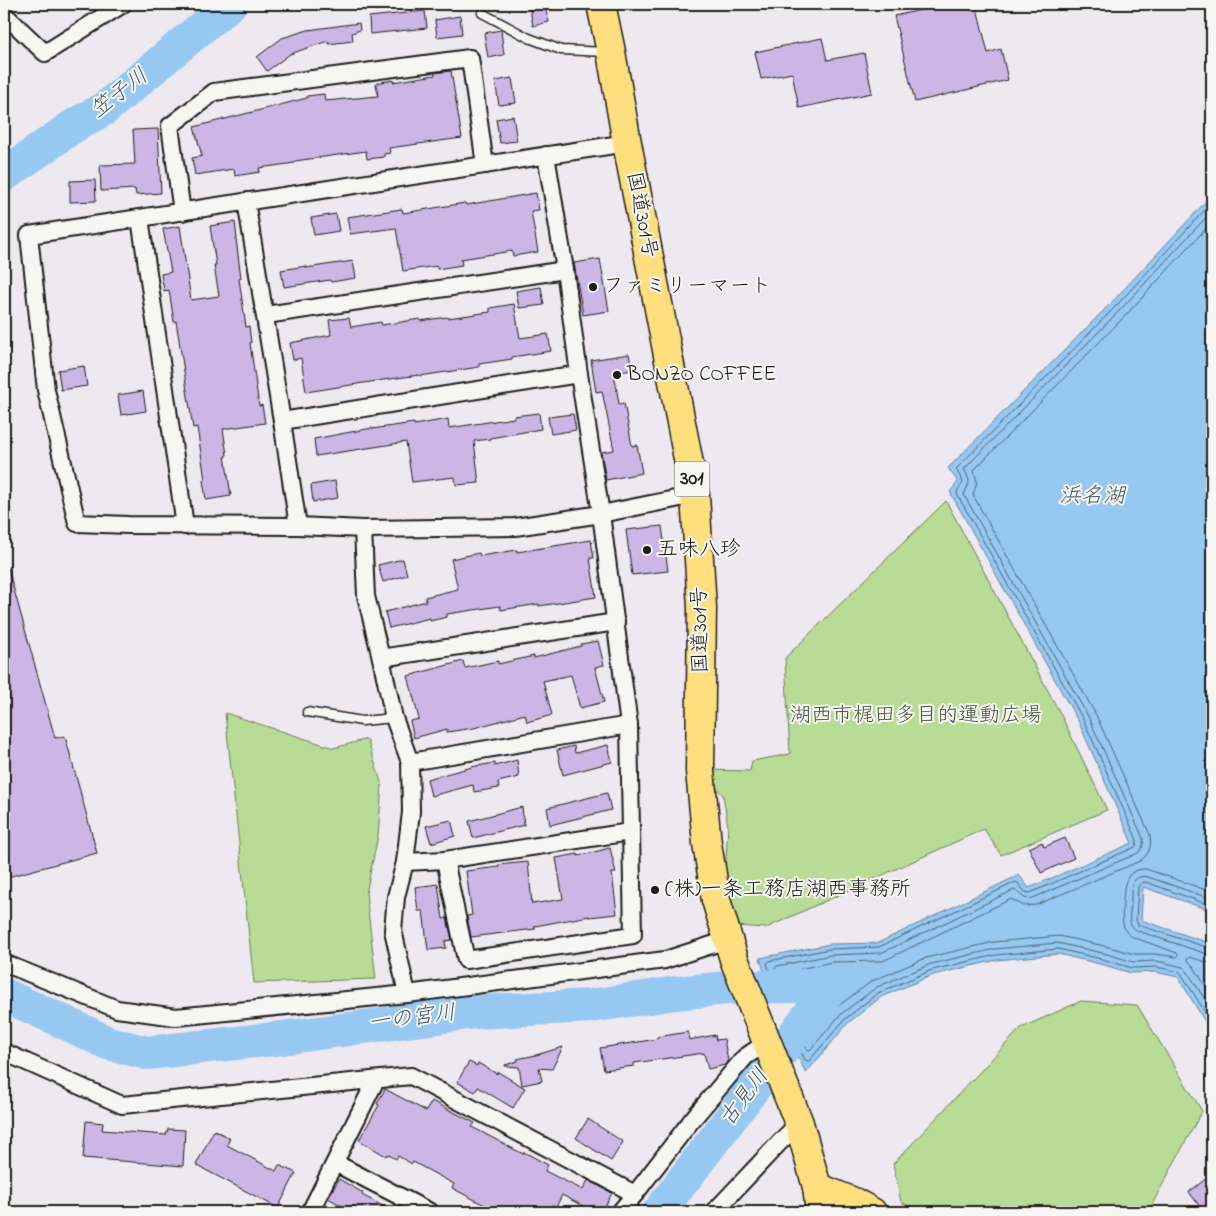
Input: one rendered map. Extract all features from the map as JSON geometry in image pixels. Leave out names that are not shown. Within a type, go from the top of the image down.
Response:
[{"type":"highway","name":"国道301号","points":[[601,4],[695,495],[702,608],[700,771],[707,843],[716,900],[717,949],[752,1006],[769,1047],[799,1123],[818,1199],[854,1202],[872,1212]]},
{"type":"street","points":[[4,14],[45,53],[120,4]]},
{"type":"street","points":[[182,212],[170,126],[214,92],[470,58],[485,165]]},
{"type":"street","points":[[627,143],[29,235],[46,390],[77,523],[185,526],[298,526],[363,529],[515,527],[601,514],[695,495]]},
{"type":"street","points":[[445,860],[466,960],[633,935],[629,725],[601,514],[546,155]]},
{"type":"street","points":[[246,202],[266,316],[298,526]]},
{"type":"street","points":[[140,218],[185,526]]},
{"type":"street","points":[[266,316],[565,270]]},
{"type":"street","points":[[282,421],[579,374]]},
{"type":"street","points":[[363,529],[366,596],[394,718],[410,762],[412,812],[405,862],[396,897],[394,930],[407,994]]},
{"type":"street","points":[[381,658],[616,622]]},
{"type":"street","points":[[410,762],[629,725]]},
{"type":"street","points":[[405,862],[445,860],[630,832]]},
{"type":"street","points":[[4,963],[117,1009],[176,1017],[407,994],[665,960],[717,949]]},
{"type":"street","points":[[620,1212],[691,1121],[745,1057],[769,1047]]},
{"type":"street","points":[[4,1052],[122,1105],[411,1076],[635,1194]]},
{"type":"street","points":[[310,1212],[376,1080]]},
{"type":"street","points":[[714,1212],[799,1123]]},
{"type":"street","points":[[335,1163],[430,1212]]},
{"type":"lane","points":[[482,13],[529,38],[561,50],[611,52]]},
{"type":"lane","points":[[307,712],[362,722],[394,718]]},
{"type":"green space","name":"湖西市梶田多目的運動広場","points":[[946,501],[1060,713],[1107,810],[1001,855],[984,829],[766,928],[735,926],[725,875],[728,826],[723,795],[712,782],[710,770],[750,771],[752,761],[790,754],[785,658]]},
{"type":"green space","points":[[225,713],[334,748],[367,739],[382,785],[378,836],[366,893],[376,979],[254,983]]},
{"type":"green space","points":[[1081,1001],[1137,1005],[1202,1111],[1148,1212],[920,1212],[901,1202],[893,1164],[1021,1028]]},
{"type":"water","name":"浜名湖","points":[[1212,195],[1212,911],[1143,887],[1141,920],[1212,944],[1212,1033],[1178,977],[1155,972],[1131,973],[1058,954],[997,960],[933,975],[881,997],[848,1023],[806,1073],[791,1043],[812,1018],[817,1006],[815,995],[770,991],[760,958],[830,944],[878,943],[1019,875],[1029,888],[1132,843],[1079,723],[950,492],[958,482],[948,468],[1112,302]]},
{"type":"building","points":[[529,4],[544,4],[549,22],[533,26]]},
{"type":"building","points":[[949,4],[976,4],[988,53],[1001,49],[1008,80],[915,102],[894,16]]},
{"type":"building","points":[[425,11],[427,28],[370,34],[369,17]]},
{"type":"building","points":[[460,16],[462,34],[437,37],[435,20]]},
{"type":"building","points":[[359,23],[360,30],[352,33],[353,41],[328,44],[328,41],[290,54],[267,71],[257,57],[282,38],[308,30]]},
{"type":"building","points":[[501,30],[504,55],[488,58],[484,33]]},
{"type":"building","points":[[822,38],[827,60],[864,53],[872,93],[799,108],[792,73],[761,79],[755,52]]},
{"type":"building","points":[[451,71],[462,138],[389,148],[390,153],[384,154],[384,157],[367,159],[366,151],[295,161],[295,163],[259,168],[260,172],[235,176],[234,169],[195,175],[192,158],[202,156],[194,127],[307,98],[307,96],[324,94],[325,101],[378,96],[376,83],[393,80],[393,82]]},
{"type":"building","points":[[512,78],[516,103],[499,105],[495,81]]},
{"type":"building","points":[[513,116],[517,141],[500,143],[496,119]]},
{"type":"building","points":[[158,129],[161,193],[136,195],[135,189],[101,191],[100,165],[135,164],[133,130]]},
{"type":"building","points":[[95,180],[96,201],[70,202],[70,181]]},
{"type":"building","points":[[536,193],[539,210],[531,211],[538,252],[513,256],[512,251],[461,259],[462,265],[437,269],[437,266],[403,271],[396,228],[350,234],[347,217],[402,209],[403,213],[465,203],[466,205]]},
{"type":"building","points":[[336,214],[339,231],[314,235],[311,218]]},
{"type":"building","points":[[235,222],[241,278],[239,279],[246,327],[249,326],[259,406],[262,405],[265,423],[223,429],[231,496],[206,500],[197,427],[193,428],[176,321],[174,322],[169,290],[164,291],[161,274],[171,272],[163,229],[180,226],[191,300],[219,296],[210,226]]},
{"type":"building","points":[[600,259],[609,311],[583,315],[574,263]]},
{"type":"building","points":[[353,261],[356,278],[284,287],[281,270]]},
{"type":"building","points":[[541,287],[544,305],[519,308],[516,291]]},
{"type":"building","points":[[514,304],[520,338],[548,334],[551,351],[479,364],[479,367],[306,392],[301,358],[293,360],[290,343],[331,335],[329,320],[349,318],[351,327],[381,322],[382,325],[490,312],[490,308]]},
{"type":"building","points":[[629,354],[632,370],[614,373],[619,404],[624,403],[632,446],[637,445],[642,473],[606,480],[601,452],[614,450],[602,391],[596,392],[591,360]]},
{"type":"building","points":[[84,366],[87,386],[61,390],[58,370]]},
{"type":"building","points":[[143,391],[146,411],[121,415],[118,395]]},
{"type":"building","points":[[539,413],[541,429],[474,441],[479,483],[456,485],[455,477],[412,482],[406,442],[316,456],[314,439],[372,428],[414,423],[414,425],[448,419],[449,428]]},
{"type":"building","points":[[573,414],[576,430],[551,434],[548,417]]},
{"type":"building","points":[[335,481],[338,498],[313,502],[311,485]]},
{"type":"building","points":[[662,526],[668,571],[632,575],[626,530]]},
{"type":"building","points":[[591,540],[594,558],[590,558],[596,597],[501,610],[500,606],[447,614],[447,617],[430,621],[430,618],[389,628],[385,612],[426,601],[425,597],[458,589],[451,559],[479,553],[480,556],[517,550],[517,552]]},
{"type":"building","points":[[403,559],[407,575],[383,582],[378,565]]},
{"type":"building","points":[[4,568],[8,568],[55,738],[65,736],[97,853],[4,878]]},
{"type":"building","points":[[598,641],[604,665],[595,667],[604,702],[580,708],[571,675],[543,681],[552,715],[527,722],[525,714],[474,728],[447,732],[447,729],[414,738],[410,721],[419,719],[408,676],[463,661],[465,668],[498,661],[498,664],[534,656],[534,658]]},
{"type":"building","points":[[608,745],[612,762],[563,775],[557,750],[574,746],[575,753]]},
{"type":"building","points":[[517,760],[519,777],[498,782],[499,788],[474,792],[473,785],[431,796],[427,779],[476,766],[495,763],[495,766]]},
{"type":"building","points":[[607,793],[611,810],[550,825],[547,808]]},
{"type":"building","points":[[522,807],[524,825],[473,838],[469,821]]},
{"type":"building","points":[[451,820],[455,836],[431,843],[426,826]]},
{"type":"building","points":[[1065,838],[1074,858],[1041,873],[1029,848],[1042,842],[1044,847]]},
{"type":"building","points":[[610,848],[616,873],[612,873],[617,914],[589,916],[535,926],[535,929],[471,937],[467,916],[472,915],[466,871],[528,862],[532,904],[563,899],[556,858],[578,854],[578,856]]},
{"type":"building","points":[[438,884],[443,919],[447,918],[452,940],[445,941],[446,948],[428,950],[423,911],[418,911],[415,887]]},
{"type":"building","points":[[688,1032],[689,1040],[715,1035],[716,1040],[724,1039],[728,1061],[725,1065],[708,1069],[704,1053],[634,1063],[634,1066],[604,1070],[600,1048]]},
{"type":"building","points":[[563,1047],[552,1069],[539,1068],[542,1081],[522,1085],[519,1067],[505,1066],[518,1061],[517,1059]]},
{"type":"building","points":[[469,1062],[477,1066],[478,1063],[497,1074],[498,1072],[525,1088],[513,1108],[478,1087],[475,1092],[457,1082]]},
{"type":"building","points":[[385,1089],[426,1111],[432,1101],[475,1123],[472,1127],[548,1165],[545,1171],[583,1190],[588,1180],[612,1193],[602,1212],[594,1212],[562,1195],[556,1207],[552,1205],[548,1212],[498,1212],[452,1188],[454,1184],[413,1162],[412,1164],[398,1156],[396,1159],[387,1154],[386,1156],[359,1140],[379,1105],[377,1104]]},
{"type":"building","points":[[588,1119],[623,1142],[611,1161],[576,1138]]},
{"type":"building","points":[[86,1121],[103,1123],[102,1130],[166,1135],[168,1129],[185,1130],[183,1166],[83,1158]]},
{"type":"building","points":[[214,1130],[230,1138],[227,1145],[276,1171],[279,1165],[296,1173],[278,1208],[196,1165]]},
{"type":"building","points":[[1212,1174],[1212,1212],[1204,1212],[1189,1192]]},
{"type":"building","points":[[339,1179],[363,1193],[362,1195],[394,1212],[353,1212],[328,1198]]},
{"type":"waterway","name":"笠子川","points":[[4,175],[75,125],[104,109],[230,4]]},
{"type":"waterway","name":"一の宮川","points":[[4,995],[108,1043],[147,1053],[282,1038],[475,1012],[590,1006],[676,993],[727,988],[816,985]]},
{"type":"waterway","name":"古見川","points":[[659,1212],[832,985]]},
{"type":"railway","points":[[4,1208],[11,1212]]},
{"type":"place","name":"ファミリーマート","points":[[593,287]]},
{"type":"place","name":"BONZO COFFEE","points":[[617,375]]},
{"type":"place","name":"五味八珍","points":[[647,550]]},
{"type":"place","name":"(株)一条工務店湖西事務所","points":[[655,890]]}]
